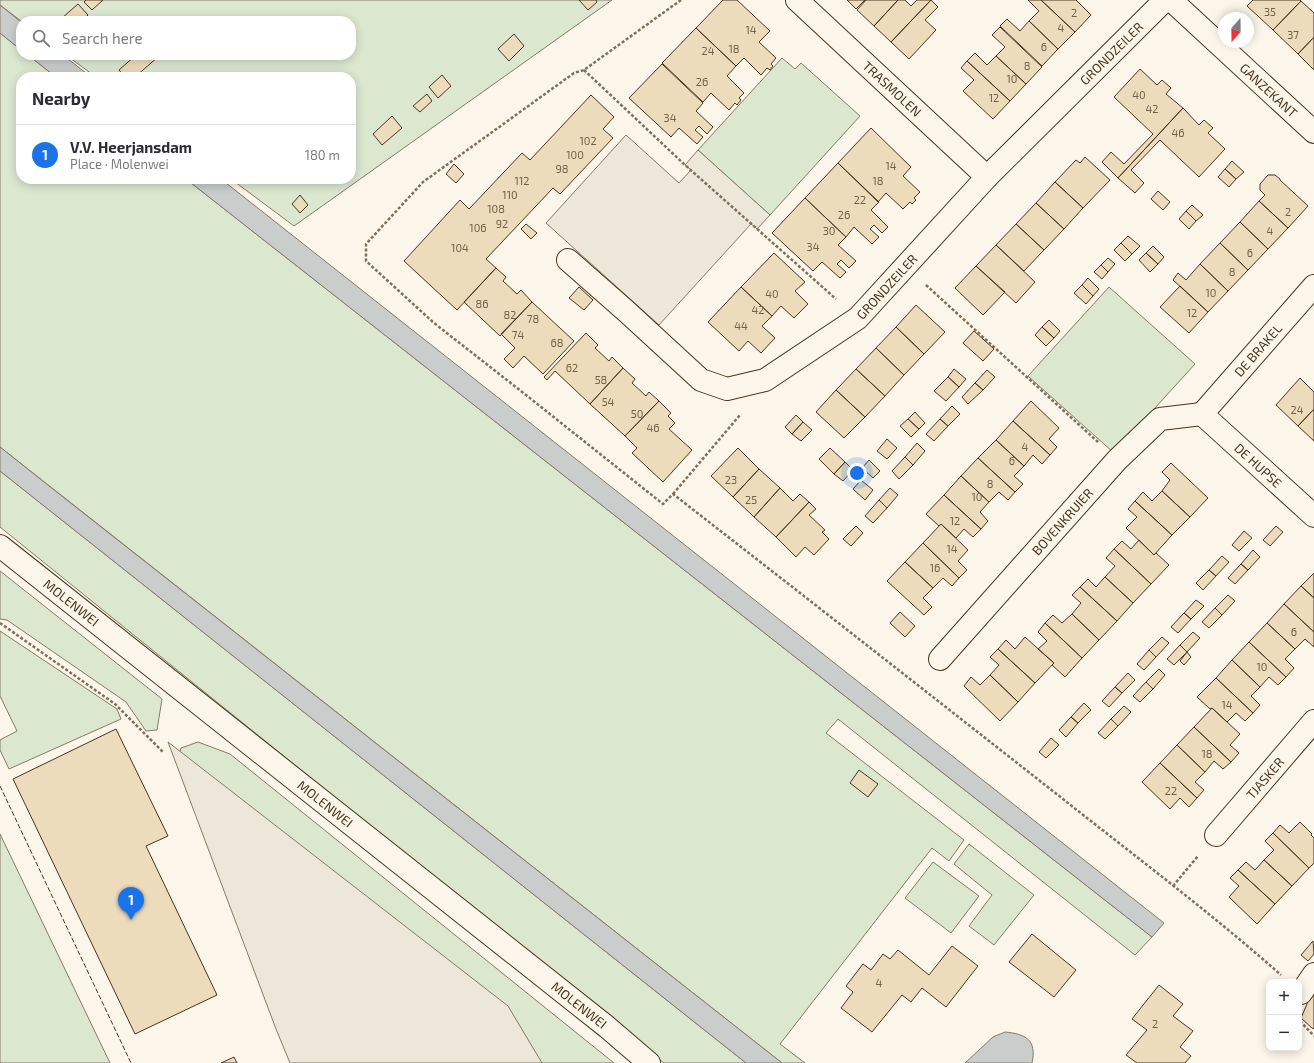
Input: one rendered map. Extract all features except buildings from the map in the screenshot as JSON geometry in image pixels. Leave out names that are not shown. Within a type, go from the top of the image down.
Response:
[{"type":"street","name":"TRASMOLEN","points":[[797,0],[987,177]]},
{"type":"street","name":"GRONDZEILER","points":[[568,260],[701,380],[727,389],[765,380],[858,318],[987,177],[1165,0]]},
{"type":"street","name":"GANZEKANT","points":[[1171,0],[1314,132]]},
{"type":"street","name":"DE BRAKEL","points":[[1202,414],[1314,286]]},
{"type":"street","name":"BOVENKRUIER","points":[[940,658],[1117,460],[1160,419],[1202,414]]},
{"type":"street","name":"DE HUPSE","points":[[1202,414],[1314,516]]},
{"type":"street","name":"MOLENWEI","points":[[0,546],[601,1022],[649,1063]]},
{"type":"street","name":"TJASKER","points":[[1216,835],[1314,721]]},
{"type":"street","points":[[1302,992],[1314,974]]},
{"type":"path","points":[[681,0],[584,70],[574,72],[423,182],[366,244],[366,261],[434,324],[664,504],[734,423],[765,380]]},
{"type":"path","points":[[584,70],[685,165],[858,318]]},
{"type":"path","points":[[906,266],[1117,460]]},
{"type":"path","points":[[674,494],[918,684],[1173,886],[1247,945],[1283,977]]},
{"type":"path","points":[[0,623],[115,704],[163,752]]},
{"type":"path","points":[[1173,886],[1216,835]]},
{"type":"green space","points":[[0,0],[612,0],[356,182],[356,72],[89,72],[73,60],[356,60],[356,16],[16,17],[0,5]]},
{"type":"green space","points":[[0,33],[16,46],[16,60],[34,60],[50,72],[16,72],[16,184],[192,184],[1152,937],[1135,955],[838,719],[826,733],[964,840],[949,861],[932,848],[780,1044],[805,1063],[782,1063],[0,447]]},
{"type":"green space","points":[[782,58],[795,69],[801,63],[860,116],[770,215],[698,150]]},
{"type":"green space","points":[[238,184],[353,184],[294,226]]},
{"type":"green space","points":[[1109,287],[1195,364],[1114,453],[1028,376]]},
{"type":"green space","points":[[0,471],[746,1063],[664,1063],[0,527]]},
{"type":"green space","points":[[0,571],[162,699],[157,730],[146,731],[126,702],[7,620],[0,619]]},
{"type":"green space","points":[[0,631],[117,709],[121,719],[9,769],[0,750],[0,740],[17,731],[0,696]]},
{"type":"green space","points":[[198,742],[230,754],[614,1063],[536,1063],[177,764],[181,748]]},
{"type":"green space","points":[[0,834],[110,1063],[0,1063]]},
{"type":"green space","points":[[969,844],[1034,895],[994,945],[969,926],[992,895],[954,864]]},
{"type":"green space","points":[[933,862],[979,896],[951,933],[905,898]]},
{"type":"shaded area","points":[[0,5],[16,18],[16,46],[0,33]]},
{"type":"shaded area","points":[[34,60],[69,60],[85,72],[50,72]]},
{"type":"shaded area","points":[[626,135],[679,183],[691,170],[685,165],[698,150],[770,215],[757,229],[751,224],[659,325],[546,223]]},
{"type":"shaded area","points":[[192,184],[227,184],[1164,923],[1152,937]]},
{"type":"shaded area","points":[[0,447],[782,1063],[746,1063],[0,471]]},
{"type":"shaded area","points":[[168,742],[508,1006],[542,1063],[290,1063]]},
{"type":"shaded area","points":[[1005,1032],[1019,1034],[1028,1040],[1033,1049],[1032,1063],[965,1063],[993,1037]]},
{"type":"fence","points":[[0,786],[131,1063]]},
{"type":"place","name":"V.V. Heerjansdam","points":[[131,920]]}]
